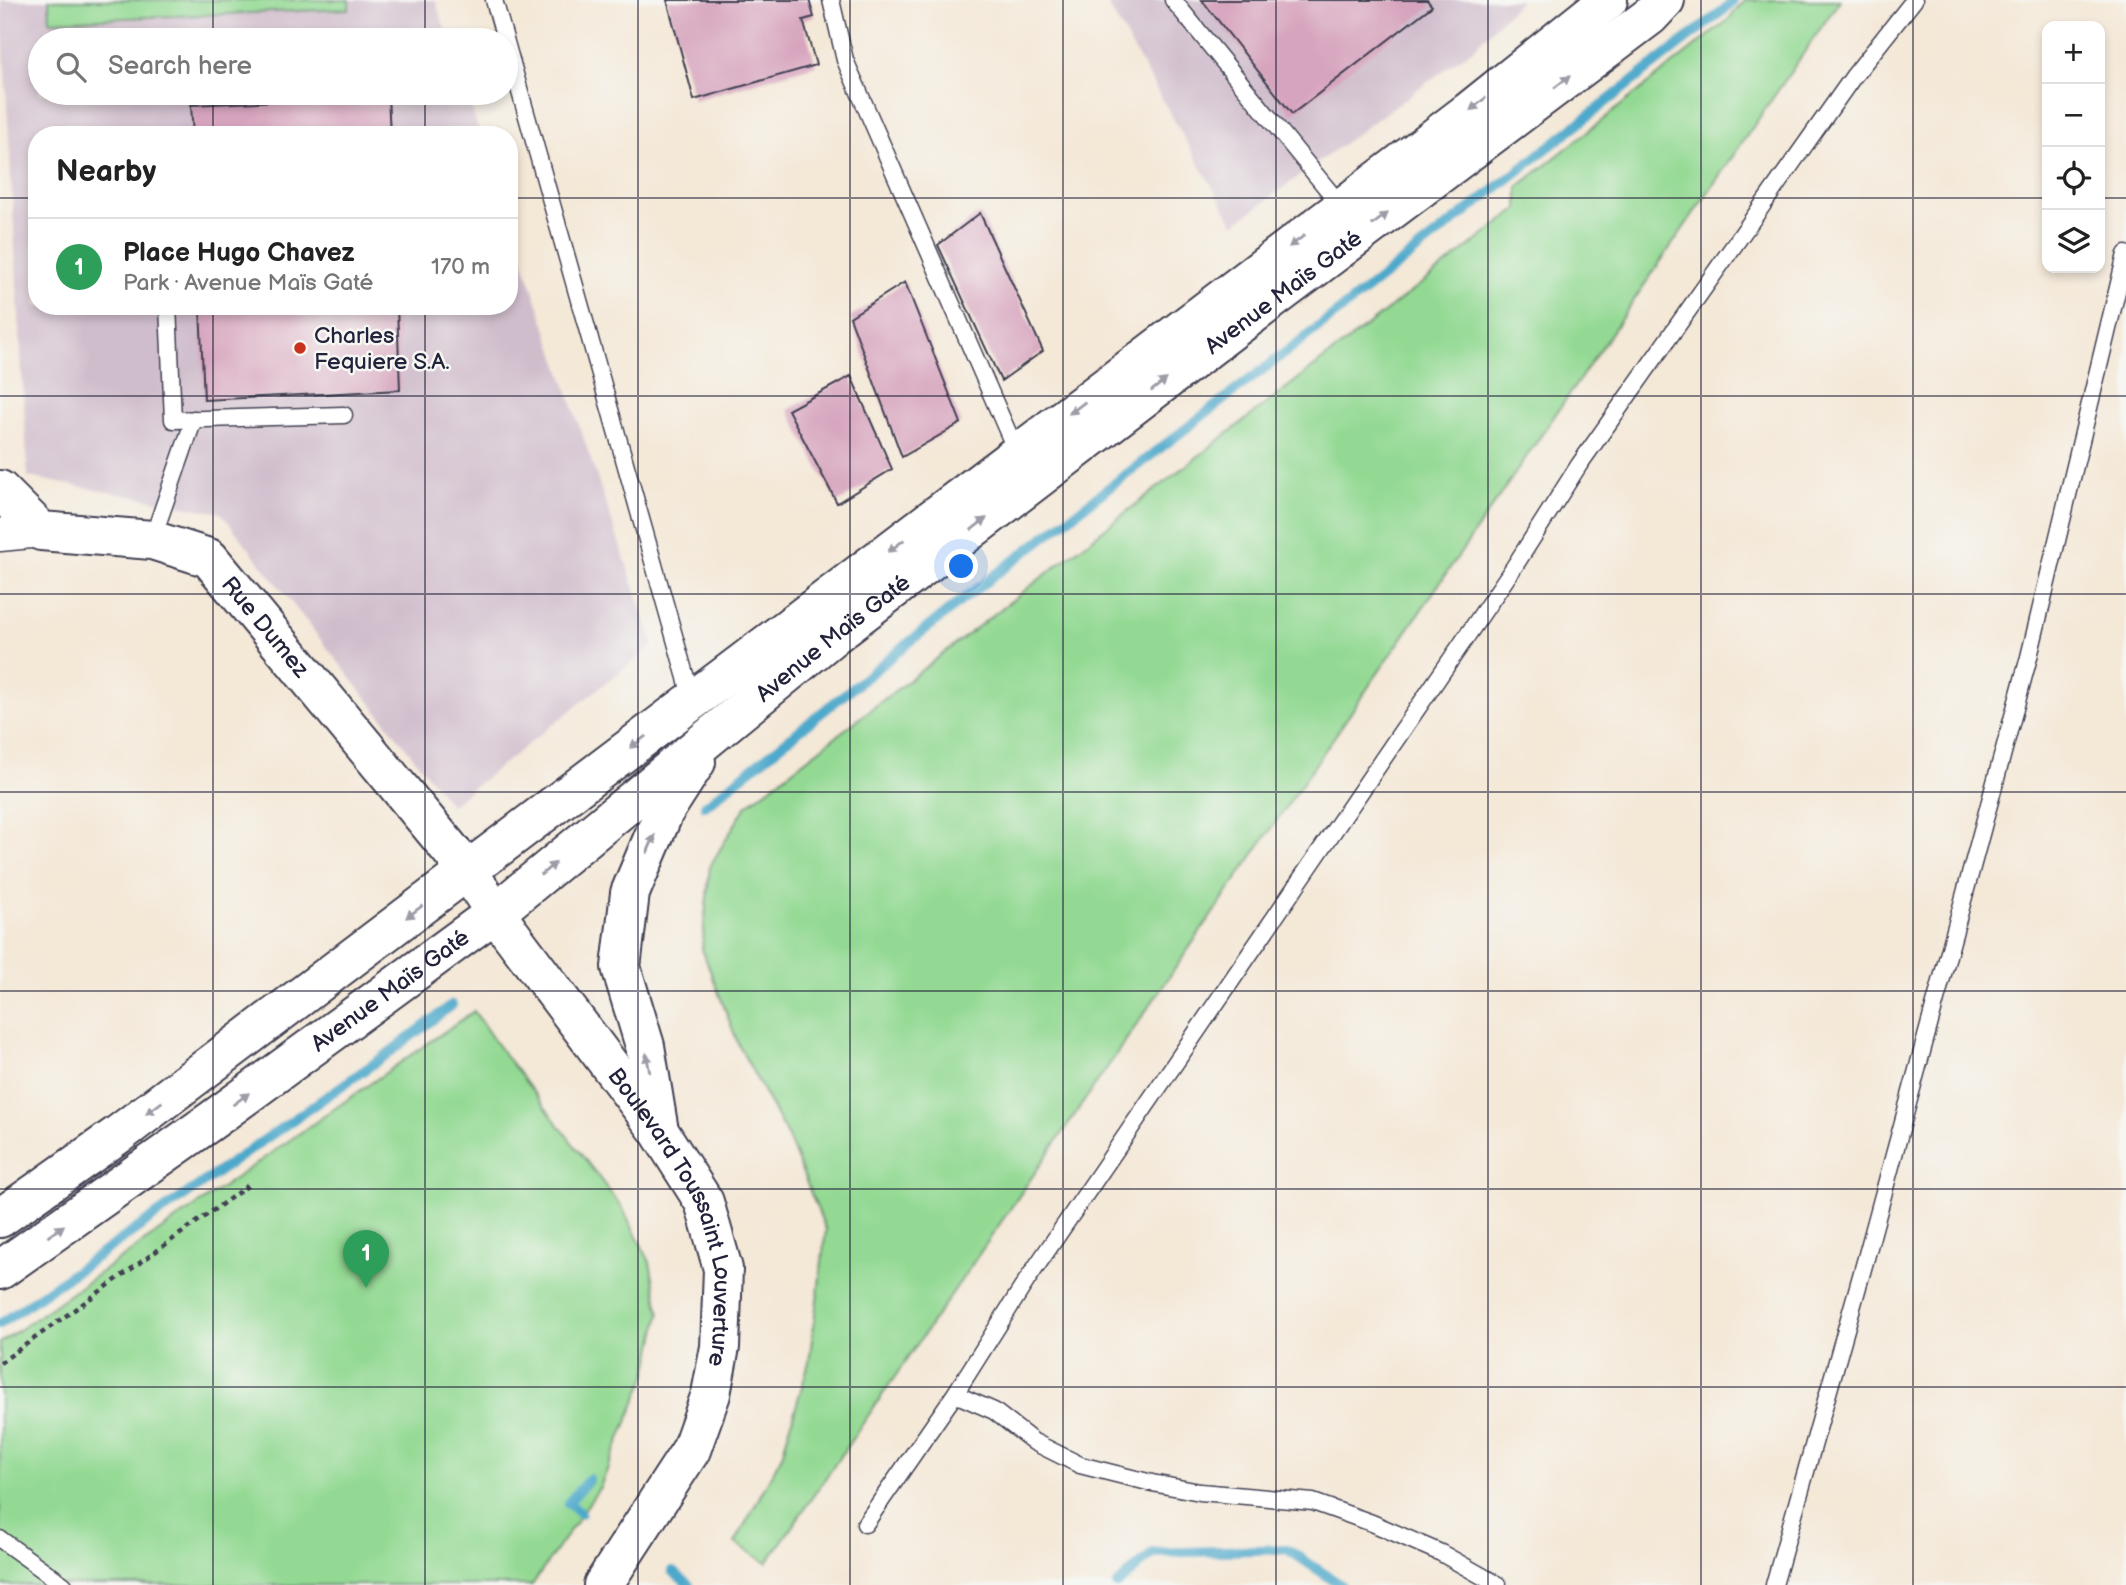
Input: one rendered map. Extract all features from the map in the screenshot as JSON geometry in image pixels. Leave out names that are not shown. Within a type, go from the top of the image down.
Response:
[{"type":"main road","name":"Avenue Maïs Gaté","points":[[0,1218],[119,1134],[468,871],[1468,112],[1608,0]]},
{"type":"main road","name":"Avenue Maïs Gaté","points":[[0,1270],[211,1121],[495,913],[834,635],[1231,330],[1650,16],[1665,0]]},
{"type":"main road","points":[[0,490],[41,531]]},
{"type":"main road","name":"Rue Dumez","points":[[41,531],[152,540],[209,558],[468,871]]},
{"type":"main road","points":[[659,1131],[645,1046],[621,967],[630,893],[664,812],[714,733]]},
{"type":"main road","name":"Boulevard Toussaint Louverture","points":[[468,871],[495,913],[659,1131],[704,1202],[723,1269],[720,1347],[711,1394],[691,1450],[603,1585]]},
{"type":"street","points":[[0,535],[41,531]]},
{"type":"lane","points":[[494,0],[502,28]]},
{"type":"lane","points":[[831,0],[845,60],[1017,453]]},
{"type":"lane","points":[[1172,0],[1342,207]]},
{"type":"lane","points":[[865,1524],[955,1394],[1035,1268],[1506,578],[1579,465],[1853,77],[1914,0]]},
{"type":"lane","points":[[518,85],[692,701]]},
{"type":"lane","points":[[1774,1585],[1870,1245],[2026,670],[2126,254]]},
{"type":"lane","points":[[168,315],[173,420],[344,415]]},
{"type":"lane","points":[[152,540],[194,419]]},
{"type":"lane","points":[[955,1394],[994,1411],[1034,1442],[1080,1465],[1200,1492],[1314,1502],[1372,1522],[1441,1553],[1498,1585]]},
{"type":"lane","points":[[0,1539],[64,1585]]},
{"type":"path","points":[[0,1363],[250,1184]]},
{"type":"shaded area","points":[[1,0],[435,0],[445,28],[28,28],[28,105],[470,105],[478,126],[28,126],[28,315],[518,315],[518,245],[654,645],[451,805],[221,513],[28,477]]},
{"type":"shaded area","points":[[1105,0],[1521,0],[1474,48],[1234,224]]},
{"type":"green space","points":[[49,0],[349,0],[349,9],[50,21]]},
{"type":"green space","points":[[1745,0],[1840,0],[767,1563],[735,1543],[782,1455],[809,1362],[826,1230],[788,1137],[739,1046],[702,949],[710,866],[746,806],[1518,209],[1518,187],[1727,21]]},
{"type":"green space","points":[[474,1011],[623,1209],[650,1262],[660,1314],[647,1374],[600,1487],[532,1585],[0,1585],[0,1343]]},
{"type":"building","points":[[667,0],[809,0],[814,17],[803,20],[816,65],[694,100]]},
{"type":"building","points":[[1202,0],[1427,0],[1432,6],[1292,114]]},
{"type":"building","points":[[191,105],[388,105],[390,126],[192,126]]},
{"type":"building","points":[[980,213],[1043,351],[1001,381],[938,245]]},
{"type":"building","points":[[905,282],[961,423],[902,457],[850,317]]},
{"type":"building","name":"Charles Fequiere S.A.","points":[[200,315],[397,315],[400,390],[204,400]]},
{"type":"building","points":[[851,376],[892,469],[837,503],[788,410]]},
{"type":"waterway","points":[[705,806],[957,604],[1338,312],[1733,0]]},
{"type":"waterway","points":[[0,1324],[386,1055],[452,1005]]},
{"type":"waterway","points":[[581,1513],[568,1503],[589,1479]]},
{"type":"waterway","points":[[1117,1585],[1153,1553],[1287,1549],[1341,1585]]},
{"type":"waterway","points":[[672,1571],[689,1585]]},
{"type":"place","name":"Charles Fequiere S.A.","points":[[300,348]]},
{"type":"place","name":"Place Hugo Chavez","points":[[366,1288]]}]
